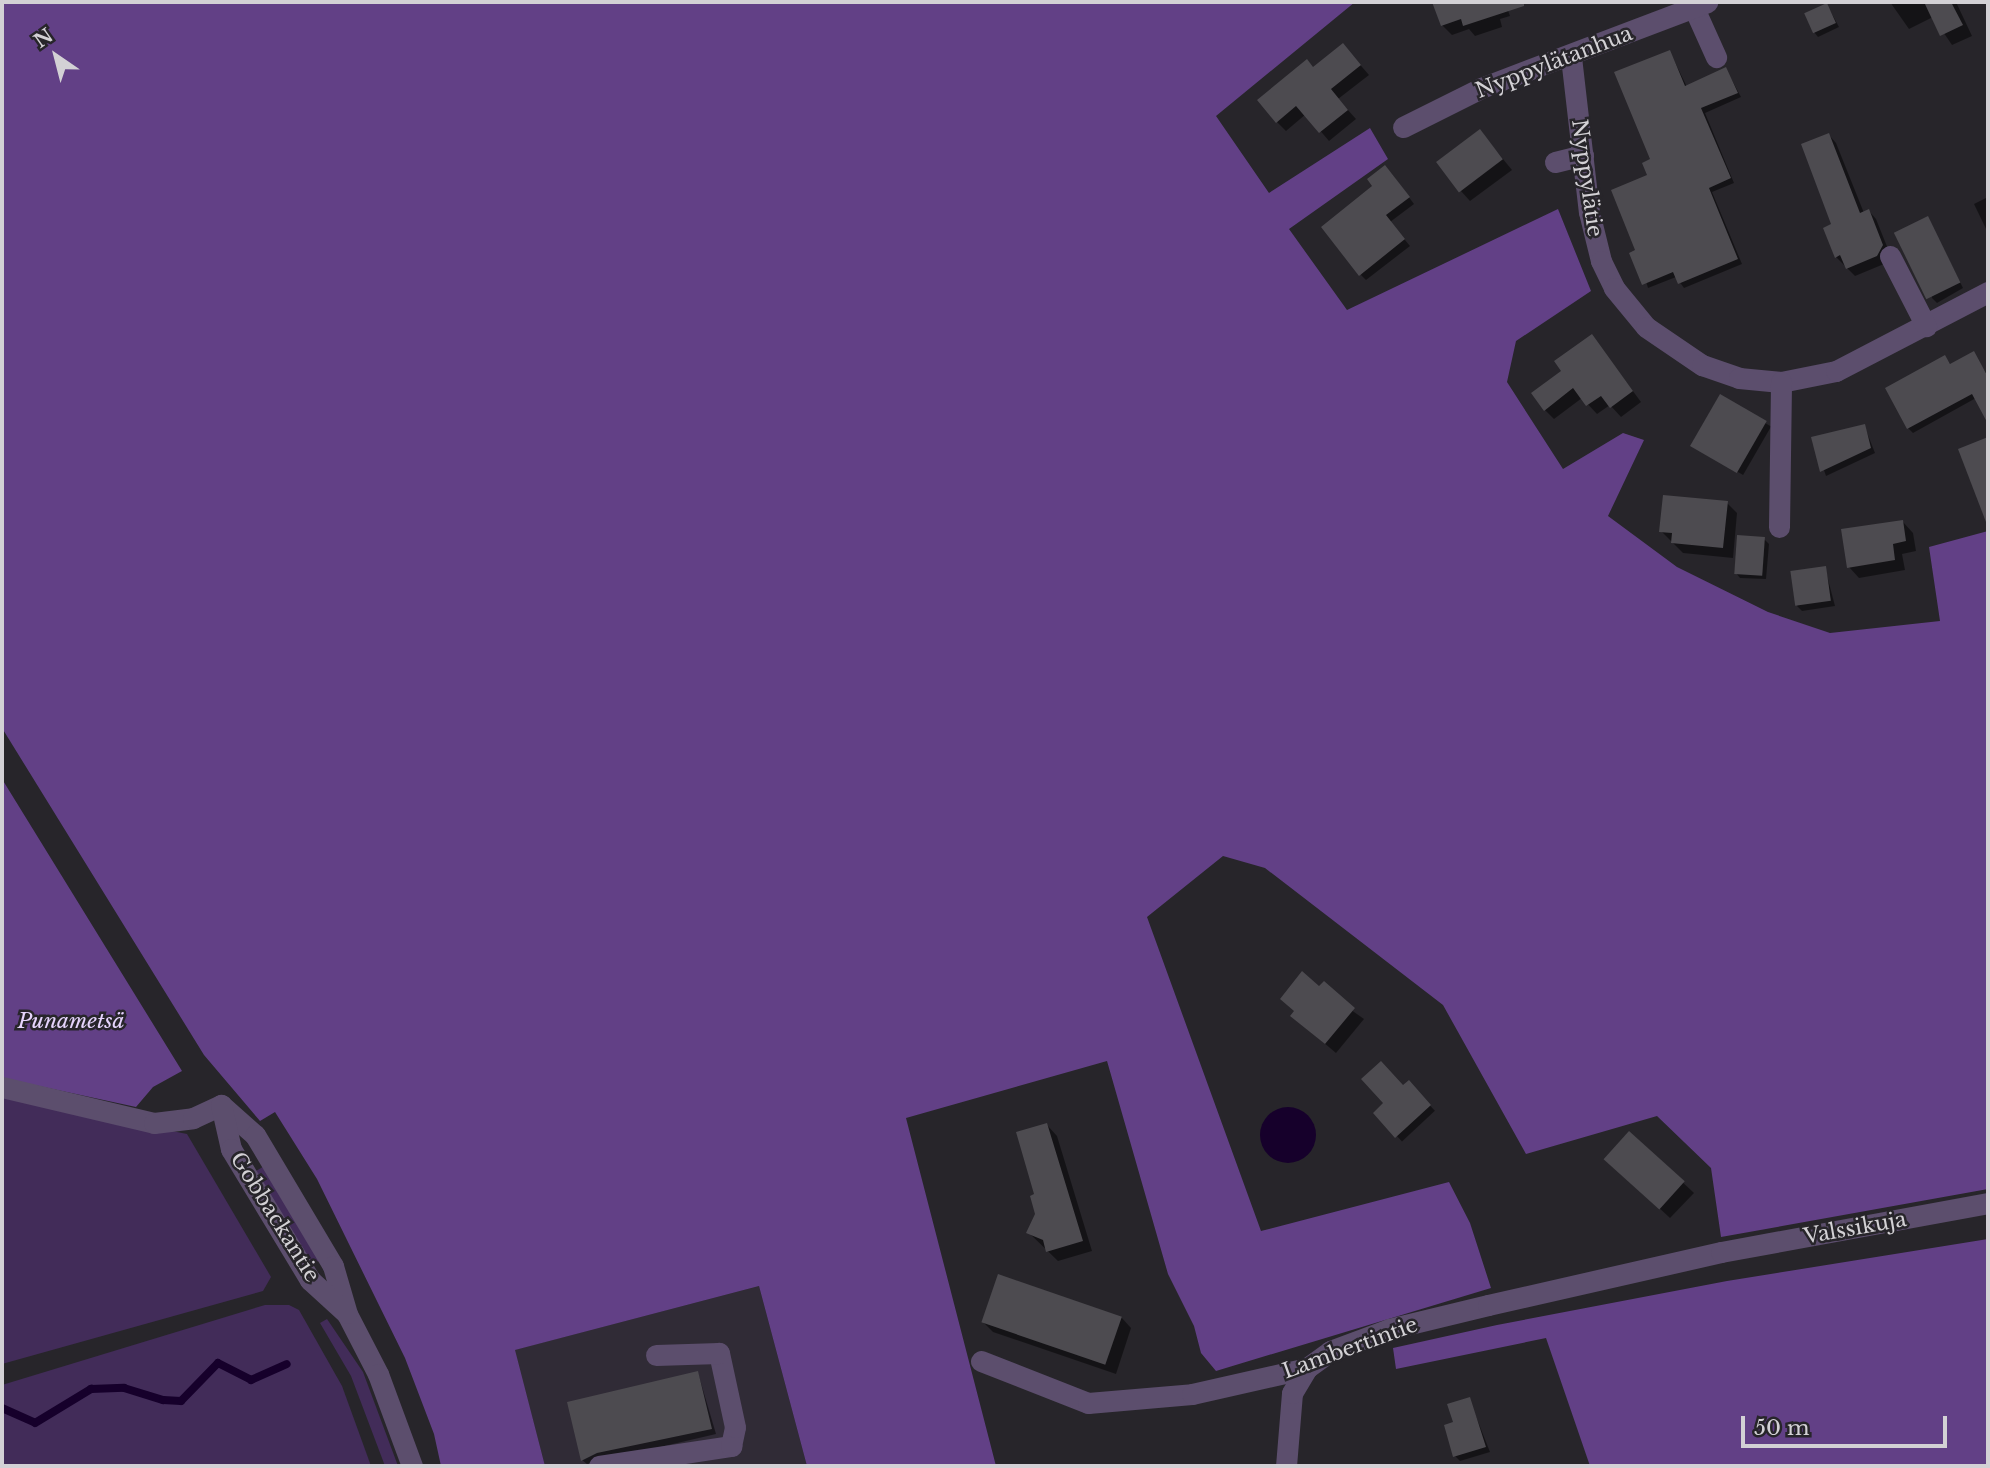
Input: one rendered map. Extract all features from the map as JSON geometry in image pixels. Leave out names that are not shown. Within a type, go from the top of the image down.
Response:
[{"type":"street","name":"Nyppylätanhua","points":[[1404,127],[1481,88],[1571,57],[1700,5]]},
{"type":"street","points":[[1700,5],[1716,57]]},
{"type":"street","name":"Nyppylätie","points":[[1571,57],[1591,224],[1601,261],[1614,288],[1638,318],[1702,365],[1739,378],[1781,382],[1836,371],[1988,292]]},
{"type":"street","points":[[1555,162],[1583,155]]},
{"type":"street","points":[[1890,256],[1926,326]]},
{"type":"street","points":[[1779,527],[1781,382]]},
{"type":"street","name":"Gobbackantie","points":[[2,1087],[154,1123],[192,1118],[221,1105],[255,1135],[333,1266],[347,1314],[378,1374],[412,1466]]},
{"type":"street","name":"Valssikuja","points":[[1721,1252],[1988,1203]]},
{"type":"street","name":"Lambertintie","points":[[981,1361],[1087,1402],[1192,1394],[1307,1368],[1330,1351],[1389,1329],[1721,1252]]},
{"type":"street","points":[[599,1466],[732,1446],[735,1427],[719,1353],[656,1355]]},
{"type":"street","points":[[1286,1466],[1292,1393],[1307,1368]]},
{"type":"shaded area","points":[[2,1097],[187,1134],[271,1277],[263,1291],[2,1364]]},
{"type":"shaded area","points":[[1283,1107],[1293,1107],[1308,1115],[1314,1124],[1314,1146],[1308,1155],[1293,1163],[1283,1163],[1265,1151],[1260,1140],[1260,1130],[1272,1112]]},
{"type":"shaded area","points":[[266,1165],[322,1258],[311,1265],[255,1172]]},
{"type":"shaded area","points":[[759,1286],[807,1466],[545,1466],[514,1350]]},
{"type":"shaded area","points":[[265,1305],[289,1305],[299,1310],[342,1386],[371,1466],[2,1466],[2,1385]]},
{"type":"shaded area","points":[[327,1319],[363,1372],[398,1466],[385,1466],[351,1376],[320,1323]]},
{"type":"green space","points":[[2,2],[1355,2],[1216,116],[1269,193],[1370,128],[1388,159],[1289,229],[1347,310],[1558,209],[1591,291],[1516,341],[1507,382],[1563,469],[1623,433],[1644,440],[1608,516],[1677,567],[1768,612],[1830,633],[1940,621],[1929,547],[1988,531],[1988,1189],[1721,1237],[1711,1168],[1657,1116],[1526,1154],[1443,1005],[1265,868],[1223,856],[1147,917],[1261,1231],[1449,1182],[1470,1223],[1491,1288],[1216,1371],[1201,1353],[1194,1326],[1168,1274],[1107,1061],[906,1118],[996,1466],[807,1466],[759,1286],[515,1350],[545,1466],[441,1466],[434,1434],[405,1358],[317,1179],[275,1112],[260,1121],[204,1055],[2,728]]},
{"type":"green space","name":"Punametsä","points":[[2,779],[182,1071],[153,1087],[136,1107],[2,1078]]},
{"type":"green space","points":[[1988,1239],[1988,1466],[1590,1466],[1546,1338],[1396,1369],[1393,1348],[1497,1325],[1727,1281]]},
{"type":"building","points":[[1432,2],[1524,2],[1524,6],[1463,26],[1461,19],[1441,26]]},
{"type":"building","points":[[1924,2],[1951,2],[1963,25],[1940,36]]},
{"type":"building","points":[[1827,3],[1836,23],[1813,33],[1804,13]]},
{"type":"building","points":[[1343,43],[1361,65],[1331,89],[1348,110],[1319,133],[1296,106],[1276,123],[1257,100],[1307,59],[1313,67]]},
{"type":"building","points":[[1670,50],[1685,86],[1726,67],[1738,93],[1701,108],[1731,178],[1709,188],[1738,259],[1678,284],[1673,272],[1642,285],[1629,253],[1635,250],[1611,190],[1647,175],[1642,163],[1650,159],[1614,72]]},
{"type":"building","points":[[1480,129],[1503,159],[1459,192],[1436,162]]},
{"type":"building","points":[[1829,133],[1860,213],[1869,209],[1883,245],[1877,256],[1846,269],[1840,255],[1835,258],[1823,228],[1831,224],[1801,144]]},
{"type":"building","points":[[1385,165],[1410,197],[1386,215],[1405,239],[1359,276],[1321,227],[1372,186],[1367,179]]},
{"type":"building","points":[[1928,216],[1960,283],[1926,299],[1894,233]]},
{"type":"building","points":[[1592,334],[1633,391],[1610,408],[1601,396],[1586,406],[1573,388],[1544,411],[1531,393],[1561,371],[1554,361]]},
{"type":"building","points":[[1974,351],[1988,377],[1988,424],[1972,394],[1907,429],[1885,388],[1945,355],[1950,364]]},
{"type":"building","points":[[1720,394],[1767,421],[1737,473],[1690,446]]},
{"type":"building","points":[[1865,424],[1871,448],[1820,472],[1811,437]]},
{"type":"building","points":[[1988,437],[1988,522],[1986,522],[1958,449]]},
{"type":"building","points":[[1663,495],[1728,501],[1723,548],[1671,543],[1672,533],[1659,532]]},
{"type":"building","points":[[1903,520],[1906,541],[1893,544],[1895,560],[1847,568],[1841,529]]},
{"type":"building","points":[[1737,535],[1765,537],[1762,576],[1734,574]]},
{"type":"building","points":[[1826,566],[1831,601],[1795,606],[1790,571]]},
{"type":"building","points":[[1302,971],[1319,986],[1324,981],[1355,1008],[1325,1044],[1290,1016],[1294,1011],[1280,999]]},
{"type":"building","points":[[1381,1061],[1403,1085],[1409,1080],[1431,1105],[1395,1138],[1373,1113],[1383,1103],[1361,1079]]},
{"type":"building","points":[[1047,1123],[1083,1241],[1046,1252],[1043,1240],[1026,1233],[1035,1214],[1030,1196],[1034,1194],[1016,1132]]},
{"type":"building","points":[[1629,1131],[1685,1181],[1659,1209],[1604,1159]]},
{"type":"building","points":[[998,1274],[1122,1317],[1105,1365],[981,1322]]},
{"type":"building","points":[[698,1371],[712,1429],[597,1453],[581,1461],[567,1402]]},
{"type":"building","points":[[1470,1397],[1486,1447],[1453,1457],[1444,1425],[1453,1422],[1447,1404]]},
{"type":"waterway","points":[[2,1408],[35,1423],[91,1389],[124,1388],[163,1400],[181,1401],[218,1363],[251,1380],[287,1364]]}]
